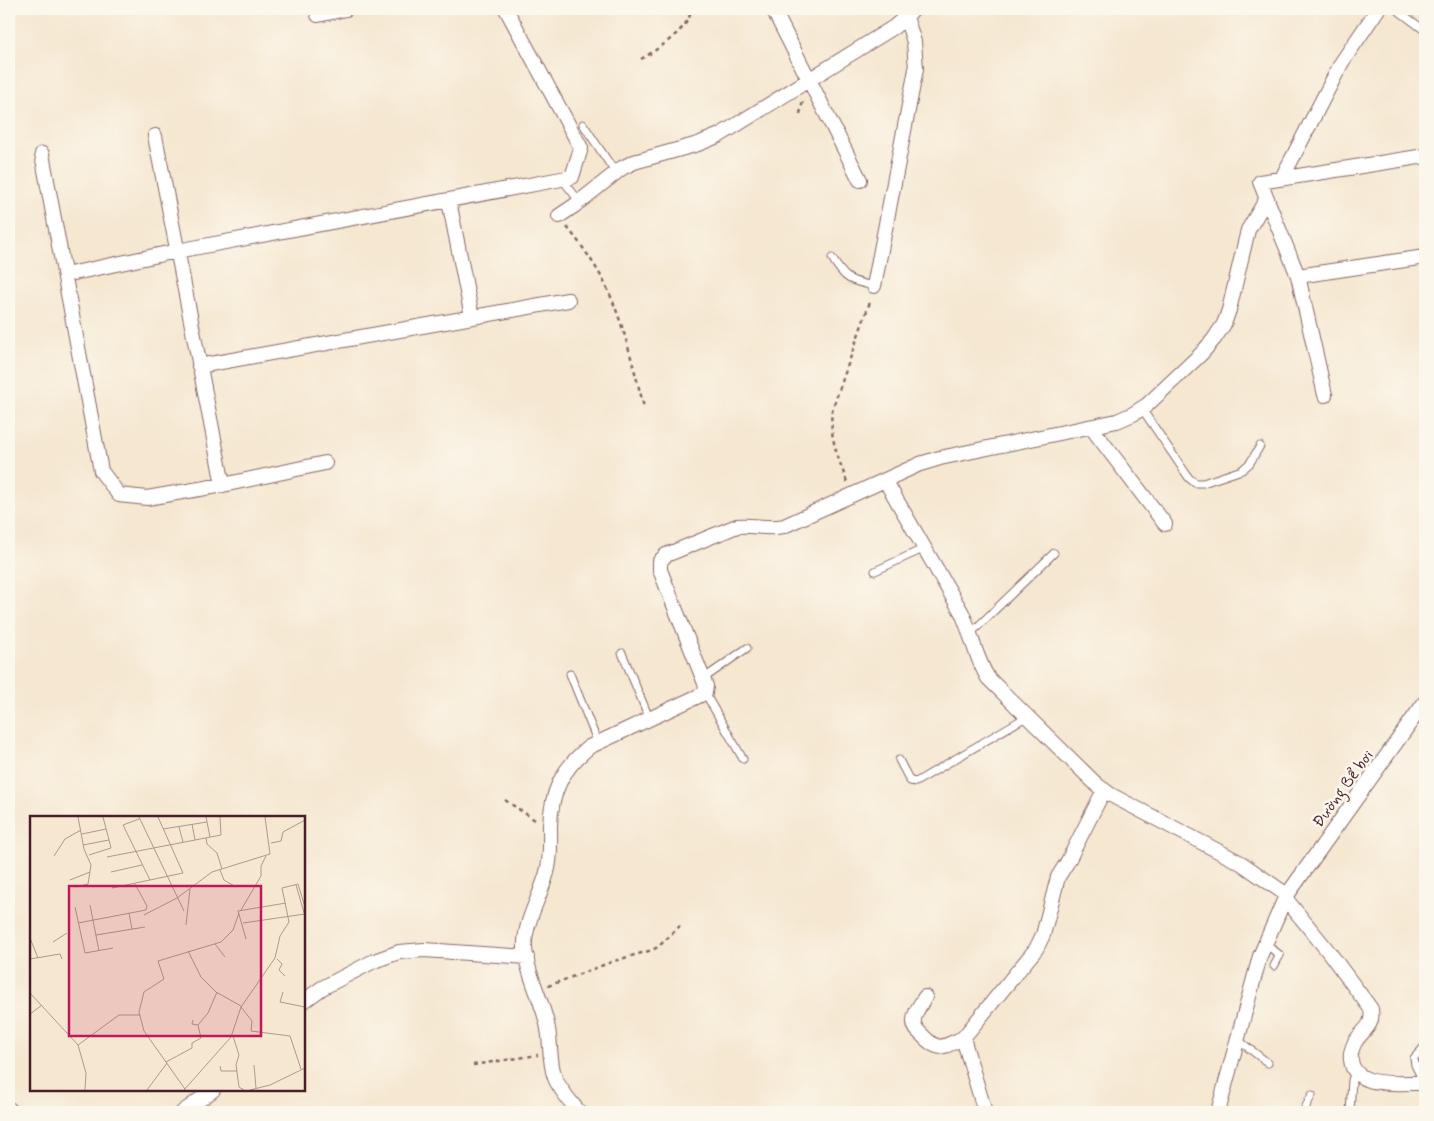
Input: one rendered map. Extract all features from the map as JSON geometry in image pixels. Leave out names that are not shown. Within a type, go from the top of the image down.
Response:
[{"type":"street","points":[[318,15],[346,9]]},
{"type":"street","points":[[65,274],[177,251],[572,177],[581,148],[506,9]]},
{"type":"street","points":[[773,9],[860,180]]},
{"type":"street","points":[[1282,178],[1342,62],[1378,9]]},
{"type":"street","points":[[559,216],[580,202],[615,172],[634,162],[698,144],[720,135],[894,27],[910,13]]},
{"type":"street","points":[[874,286],[916,69],[910,13]]},
{"type":"street","points":[[155,136],[223,485]]},
{"type":"street","points":[[42,154],[101,471],[119,495],[147,498],[223,485],[326,463]]},
{"type":"street","points":[[1325,395],[1298,276],[1260,182],[1425,156]]},
{"type":"street","points":[[578,1112],[556,1080],[551,1066],[548,1027],[527,957],[525,941],[548,868],[550,829],[556,790],[574,759],[589,748],[650,720],[704,686],[660,570],[660,561],[666,555],[737,526],[748,525],[773,528],[784,526],[920,464],[940,458],[1116,421],[1142,409],[1201,354],[1224,324],[1248,230],[1266,198]]},
{"type":"street","points":[[449,200],[472,317]]},
{"type":"street","points":[[1298,276],[1425,257]]},
{"type":"street","points":[[199,366],[568,300]]},
{"type":"street","points":[[1091,427],[1165,524]]},
{"type":"street","points":[[885,480],[962,612],[979,663],[988,678],[1026,717],[1104,790],[1241,863],[1286,896],[1370,1009],[1372,1017],[1370,1024],[1355,1042],[1350,1054],[1352,1067],[1355,1072],[1360,1077],[1372,1081],[1425,1083]]},
{"type":"street","name":"Đường Bể bơi","points":[[1219,1112],[1260,956],[1286,896],[1425,702]]},
{"type":"street","points":[[925,997],[913,1021],[915,1027],[936,1047],[943,1047],[963,1038],[1036,949],[1044,935],[1058,877],[1104,790]]},
{"type":"street","points":[[305,1000],[322,988],[374,961],[399,952],[424,950],[527,957]]},
{"type":"street","points":[[963,1038],[985,1112]]},
{"type":"street","points":[[183,1112],[212,1091]]},
{"type":"street","points":[[9,1109],[12,1112]]},
{"type":"lane","points":[[1396,9],[1424,30]]},
{"type":"lane","points":[[584,124],[615,172]]},
{"type":"lane","points":[[562,179],[580,202]]},
{"type":"lane","points":[[832,258],[841,273],[849,279],[874,286]]},
{"type":"lane","points":[[1142,409],[1189,478],[1195,483],[1203,484],[1242,470],[1250,463],[1260,446]]},
{"type":"lane","points":[[875,571],[925,548]]},
{"type":"lane","points":[[970,634],[1054,553]]},
{"type":"lane","points":[[743,759],[704,686],[747,648]]},
{"type":"lane","points":[[622,653],[650,720]]},
{"type":"lane","points":[[570,674],[598,744]]},
{"type":"lane","points":[[899,760],[910,781],[916,782],[1026,717]]},
{"type":"lane","points":[[1265,944],[1279,954],[1274,966]]},
{"type":"lane","points":[[1238,1040],[1268,1063]]},
{"type":"lane","points":[[1425,1046],[1414,1058],[1415,1065],[1425,1083]]},
{"type":"lane","points":[[1350,1112],[1352,1080],[1355,1072]]},
{"type":"lane","points":[[1303,1112],[1312,1095]]},
{"type":"path","points":[[641,59],[659,49],[683,27],[690,17],[691,9]]},
{"type":"path","points":[[559,216],[589,255],[602,279],[620,321],[644,406]]},
{"type":"path","points":[[851,496],[832,439],[832,410],[867,314],[874,286]]},
{"type":"path","points":[[505,800],[550,829]]},
{"type":"path","points":[[537,990],[614,960],[652,950],[658,947],[680,926]]},
{"type":"path","points":[[473,1065],[550,1053]]}]
